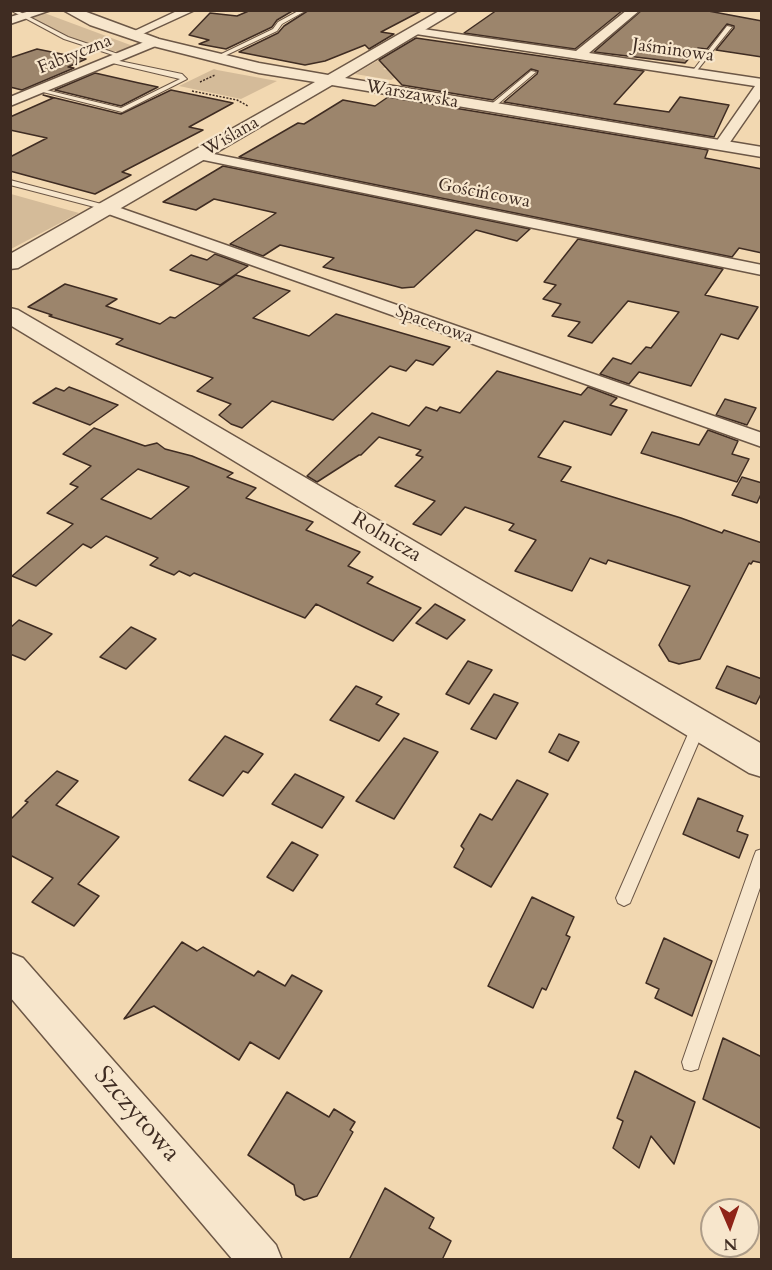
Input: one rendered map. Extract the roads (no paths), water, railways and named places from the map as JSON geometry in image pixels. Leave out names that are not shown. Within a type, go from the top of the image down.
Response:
[{"type":"street","points":[[16,19],[46,10]]},
{"type":"street","points":[[72,12],[91,10]]},
{"type":"street","points":[[132,36],[190,10]]},
{"type":"street","name":"Wiślana","points":[[10,263],[452,10]]},
{"type":"street","name":"Jaśminowa","points":[[579,56],[635,10]]},
{"type":"street","name":"Warszawska","points":[[72,12],[132,36],[214,59],[330,81],[762,152]]},
{"type":"street","name":"Jaśminowa","points":[[416,31],[762,84]]},
{"type":"street","name":"Fabryczna","points":[[10,102],[154,42]]},
{"type":"street","points":[[721,146],[762,84]]},
{"type":"street","name":"Gościńcowa","points":[[199,155],[762,270]]},
{"type":"street","name":"Spacerowa","points":[[106,208],[762,441]]},
{"type":"street","name":"Rolnicza","points":[[10,315],[762,762]]},
{"type":"street","name":"Szczytowa","points":[[10,970],[261,1260]]},
{"type":"lane","points":[[11,10],[16,19],[115,59],[178,74],[184,79],[122,110],[38,90]]},
{"type":"lane","points":[[214,59],[275,30],[280,23],[305,10]]},
{"type":"lane","points":[[693,72],[729,27]]},
{"type":"lane","points":[[490,108],[533,72]]},
{"type":"lane","points":[[10,182],[106,208]]},
{"type":"lane","points":[[624,898],[699,725]]},
{"type":"lane","points":[[691,1062],[762,856]]}]
